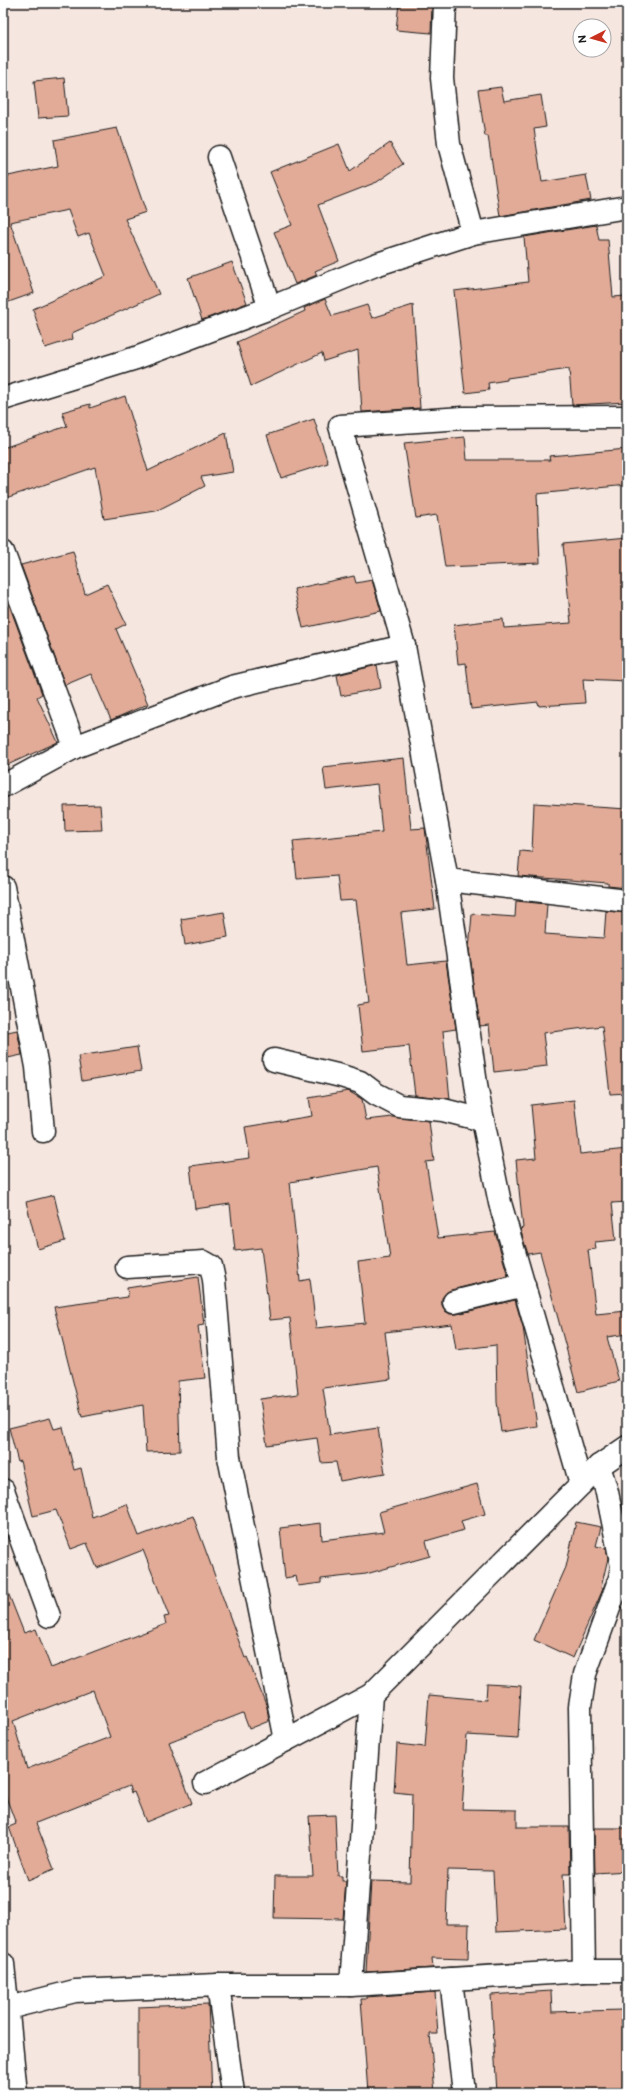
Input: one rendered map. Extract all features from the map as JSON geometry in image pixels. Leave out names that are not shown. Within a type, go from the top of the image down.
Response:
[{"type":"street","points":[[445,3],[442,78],[449,144],[473,232]]},
{"type":"street","points":[[219,157],[270,308]]},
{"type":"street","points":[[3,399],[136,358],[270,308],[375,265],[473,232],[627,207]]},
{"type":"street","points":[[581,1484],[500,1203],[477,1091],[447,880],[404,646],[340,426],[463,418],[627,417]]},
{"type":"street","points":[[3,552],[75,747]]},
{"type":"street","points":[[3,786],[75,747],[232,687],[404,646]]},
{"type":"street","points":[[447,880],[627,901]]},
{"type":"street","points":[[3,887],[37,1067],[43,1131]]},
{"type":"street","points":[[274,1060],[360,1082],[376,1094],[399,1106],[443,1110],[483,1120]]},
{"type":"street","points":[[127,1267],[204,1262],[211,1266],[214,1280],[229,1457],[286,1740]]},
{"type":"street","points":[[454,1302],[524,1285]]},
{"type":"street","points":[[205,1783],[371,1695],[599,1466],[627,1447]]},
{"type":"street","points":[[584,1971],[580,1707],[585,1674],[620,1578],[622,1566],[608,1499],[599,1466]]},
{"type":"street","points":[[3,1490],[49,1616]]},
{"type":"street","points":[[351,1985],[371,1695]]},
{"type":"street","points":[[3,1964],[6,2010],[16,2093]]},
{"type":"street","points":[[6,2010],[75,1991],[218,1985],[351,1985],[584,1971],[627,1971]]},
{"type":"street","points":[[451,1979],[464,2093]]},
{"type":"street","points":[[218,1985],[233,2093]]},
{"type":"building","points":[[399,3],[432,3],[431,33],[396,30]]},
{"type":"building","points":[[64,78],[68,116],[38,118],[34,81]]},
{"type":"building","points":[[501,87],[504,101],[541,95],[546,127],[534,129],[542,182],[586,175],[591,200],[500,216],[488,136],[485,136],[478,90]]},
{"type":"building","points":[[117,128],[146,212],[125,219],[159,294],[72,333],[73,339],[45,348],[33,309],[106,276],[89,233],[78,237],[68,210],[10,222],[34,293],[3,304],[3,177],[58,166],[54,140]]},
{"type":"building","points":[[390,143],[403,164],[377,182],[318,205],[339,261],[315,271],[317,275],[295,284],[274,232],[292,225],[270,172],[339,144],[350,171]]},
{"type":"building","points":[[596,225],[599,240],[608,240],[613,297],[625,296],[627,402],[572,405],[569,369],[507,378],[507,380],[488,383],[489,390],[465,393],[454,291],[528,282],[524,237]]},
{"type":"building","points":[[232,262],[247,303],[202,320],[188,278]]},
{"type":"building","points":[[325,299],[332,316],[367,305],[372,318],[413,305],[420,408],[362,412],[358,350],[324,361],[322,353],[251,386],[237,342],[305,311],[304,308]]},
{"type":"building","points":[[125,396],[148,471],[226,433],[233,472],[201,477],[205,486],[156,511],[104,519],[95,467],[3,499],[3,448],[67,426],[62,412],[90,404],[90,408]]},
{"type":"building","points":[[314,419],[328,463],[281,478],[267,435]]},
{"type":"building","points":[[465,437],[467,460],[550,460],[549,456],[627,449],[627,485],[537,494],[540,563],[445,567],[437,515],[416,518],[404,443]]},
{"type":"building","points":[[627,538],[627,681],[583,679],[585,703],[539,706],[538,702],[471,709],[466,663],[458,664],[454,625],[503,619],[504,628],[571,623],[563,544]]},
{"type":"building","points":[[73,551],[85,594],[107,584],[126,624],[116,629],[148,704],[111,720],[91,674],[65,685],[21,565]]},
{"type":"building","points":[[354,576],[356,583],[372,580],[381,611],[303,628],[294,589]]},
{"type":"building","points":[[3,588],[42,694],[37,697],[58,742],[3,767]]},
{"type":"building","points":[[377,665],[381,688],[341,696],[337,675]]},
{"type":"building","points":[[404,758],[411,829],[425,828],[435,909],[401,913],[407,965],[446,961],[456,1029],[443,1031],[450,1099],[415,1095],[409,1046],[363,1051],[358,1005],[369,1003],[356,900],[340,901],[337,876],[297,879],[293,841],[382,832],[377,784],[326,790],[323,767]]},
{"type":"building","points":[[534,803],[627,809],[627,888],[608,886],[608,883],[518,876],[520,851],[532,852]]},
{"type":"building","points":[[100,805],[102,830],[65,831],[64,806]]},
{"type":"building","points":[[516,901],[547,904],[545,934],[604,938],[606,911],[627,913],[627,1093],[610,1094],[602,1026],[543,1033],[547,1066],[494,1072],[489,1025],[480,1026],[469,949],[472,914],[515,917]]},
{"type":"building","points":[[224,912],[228,937],[185,945],[181,919]]},
{"type":"building","points":[[17,1030],[22,1055],[3,1059],[3,1033]]},
{"type":"building","points":[[137,1047],[141,1071],[82,1081],[78,1056]]},
{"type":"building","points":[[348,1091],[362,1099],[366,1120],[393,1117],[429,1121],[434,1161],[426,1162],[438,1238],[495,1232],[508,1276],[451,1290],[442,1298],[442,1305],[445,1311],[450,1314],[457,1314],[515,1300],[523,1327],[537,1426],[501,1432],[497,1402],[496,1345],[456,1350],[452,1324],[385,1332],[391,1379],[323,1388],[330,1435],[378,1428],[385,1473],[340,1481],[336,1462],[321,1463],[317,1438],[267,1445],[260,1399],[298,1394],[290,1318],[270,1320],[261,1248],[235,1251],[230,1204],[195,1209],[190,1166],[250,1158],[245,1127],[312,1116],[309,1098]],"holes":[[[377,1167],[390,1258],[358,1262],[365,1323],[316,1328],[310,1279],[300,1281],[290,1182]]]},
{"type":"building","points":[[574,1100],[580,1154],[627,1149],[627,1202],[612,1203],[616,1240],[595,1242],[596,1249],[588,1250],[596,1314],[627,1311],[627,1334],[607,1337],[619,1381],[578,1392],[540,1252],[528,1254],[520,1229],[523,1228],[516,1160],[536,1158],[531,1105]]},
{"type":"building","points":[[54,1195],[65,1241],[38,1249],[26,1202]]},
{"type":"building","points":[[198,1277],[204,1325],[198,1326],[205,1378],[178,1381],[180,1451],[146,1452],[143,1405],[82,1417],[54,1307],[128,1297],[127,1288]]},
{"type":"building","points":[[50,1418],[54,1429],[63,1427],[74,1470],[81,1468],[92,1517],[127,1504],[139,1536],[193,1516],[245,1658],[247,1657],[267,1707],[269,1721],[249,1729],[243,1713],[169,1742],[192,1803],[146,1822],[134,1792],[131,1793],[129,1786],[36,1823],[54,1869],[28,1880],[9,1827],[16,1824],[3,1789],[3,1711],[8,1710],[3,1698],[3,1585],[5,1585],[24,1633],[36,1629],[51,1668],[166,1624],[164,1617],[169,1616],[143,1550],[97,1568],[87,1543],[71,1549],[56,1510],[33,1516],[20,1461],[18,1462],[9,1428]],"holes":[[[93,1690],[110,1737],[27,1769],[13,1721]]]},
{"type":"building","points":[[477,1484],[485,1514],[461,1521],[464,1530],[426,1541],[430,1556],[366,1574],[321,1579],[321,1583],[298,1586],[296,1576],[285,1578],[280,1528],[321,1523],[322,1540],[384,1532],[379,1512]]},
{"type":"building","points":[[576,1522],[601,1527],[596,1546],[606,1548],[608,1558],[601,1588],[603,1589],[573,1658],[534,1640],[566,1567]]},
{"type":"building","points":[[487,1684],[521,1686],[518,1738],[467,1735],[462,1809],[517,1810],[517,1827],[569,1827],[570,1874],[563,1874],[566,1929],[496,1932],[493,1871],[448,1870],[446,1924],[469,1924],[468,1959],[432,1958],[433,1968],[366,1972],[371,1881],[410,1882],[412,1794],[394,1792],[397,1744],[425,1747],[429,1695],[486,1700]]},
{"type":"building","points":[[335,1815],[338,1876],[342,1876],[342,1881],[346,1881],[343,1919],[274,1918],[275,1876],[313,1876],[309,1816]]},
{"type":"building","points":[[594,1828],[627,1828],[627,1871],[595,1873]]},
{"type":"building","points":[[551,1991],[552,2012],[622,2010],[622,2024],[627,2024],[627,2093],[497,2093],[491,1995]]},
{"type":"building","points":[[435,1992],[438,2034],[430,2034],[435,2093],[368,2093],[361,1999],[366,1999],[366,1997]]},
{"type":"building","points":[[208,2004],[212,2093],[138,2093],[138,2007]]}]
